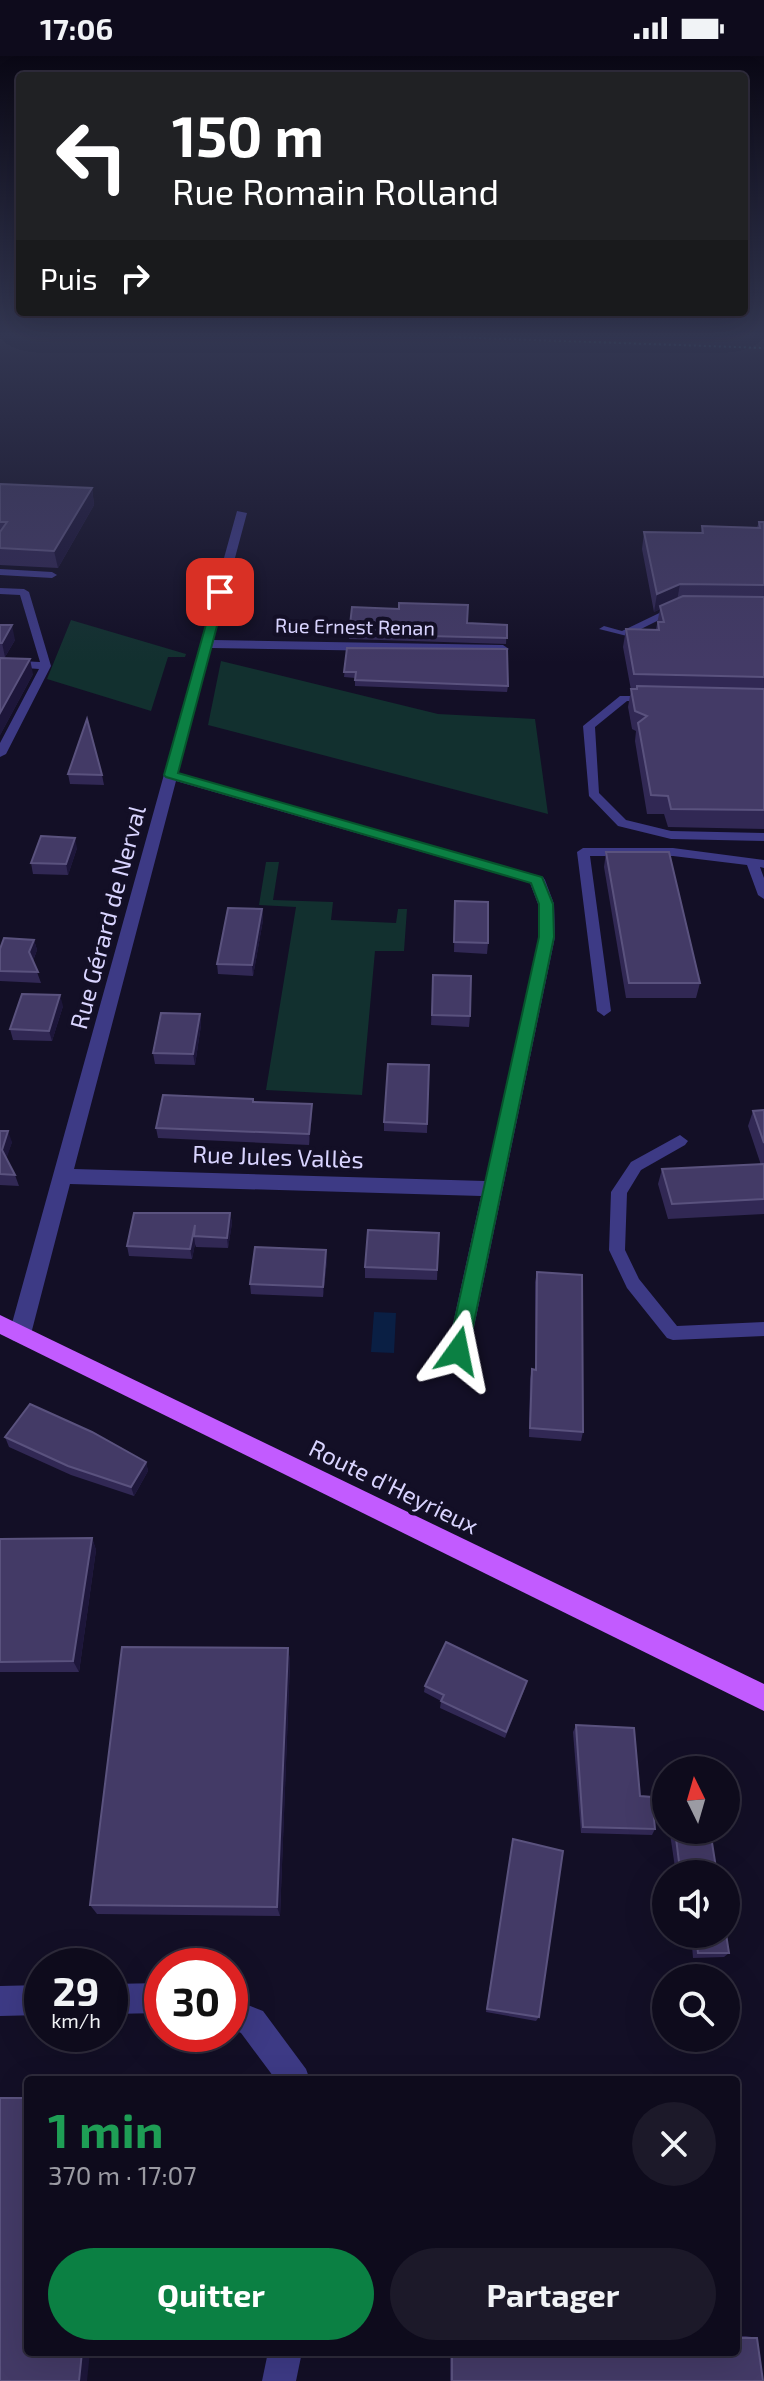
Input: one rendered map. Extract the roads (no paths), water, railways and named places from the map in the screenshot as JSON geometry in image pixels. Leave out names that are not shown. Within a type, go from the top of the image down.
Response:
[{"type":"main road","name":"Route d'Heyrieux","points":[[10,1329],[764,1698]]},
{"type":"street","name":"Rue Gérard de Nerval","points":[[10,1329],[62,1176],[241,513]]},
{"type":"street","name":"Rue Ernest Renan","points":[[206,644],[503,649]]},
{"type":"street","points":[[171,775],[537,880],[546,904],[547,937],[458,1351]]},
{"type":"street","name":"Rue Jules Vallès","points":[[62,1176],[492,1189]]},
{"type":"street","points":[[0,2001],[24,2000]]},
{"type":"street","points":[[248,2020],[292,2076]]},
{"type":"street","points":[[279,2381],[284,2356]]},
{"type":"lane","points":[[0,572],[52,575]]},
{"type":"lane","points":[[0,591],[24,592],[46,666],[0,754]]},
{"type":"lane","points":[[604,629],[623,634],[677,607],[691,607]]},
{"type":"lane","points":[[0,663],[46,666]]},
{"type":"lane","points":[[671,699],[624,698],[589,726],[593,794],[622,823],[671,835],[764,837]]},
{"type":"lane","points":[[604,1011],[583,852],[673,852],[758,864],[764,895]]},
{"type":"lane","points":[[680,1141],[636,1166],[619,1192],[617,1250],[633,1283],[673,1333],[764,1329]]},
{"type":"water","points":[[374,1312],[396,1313],[394,1353],[371,1352]]}]
